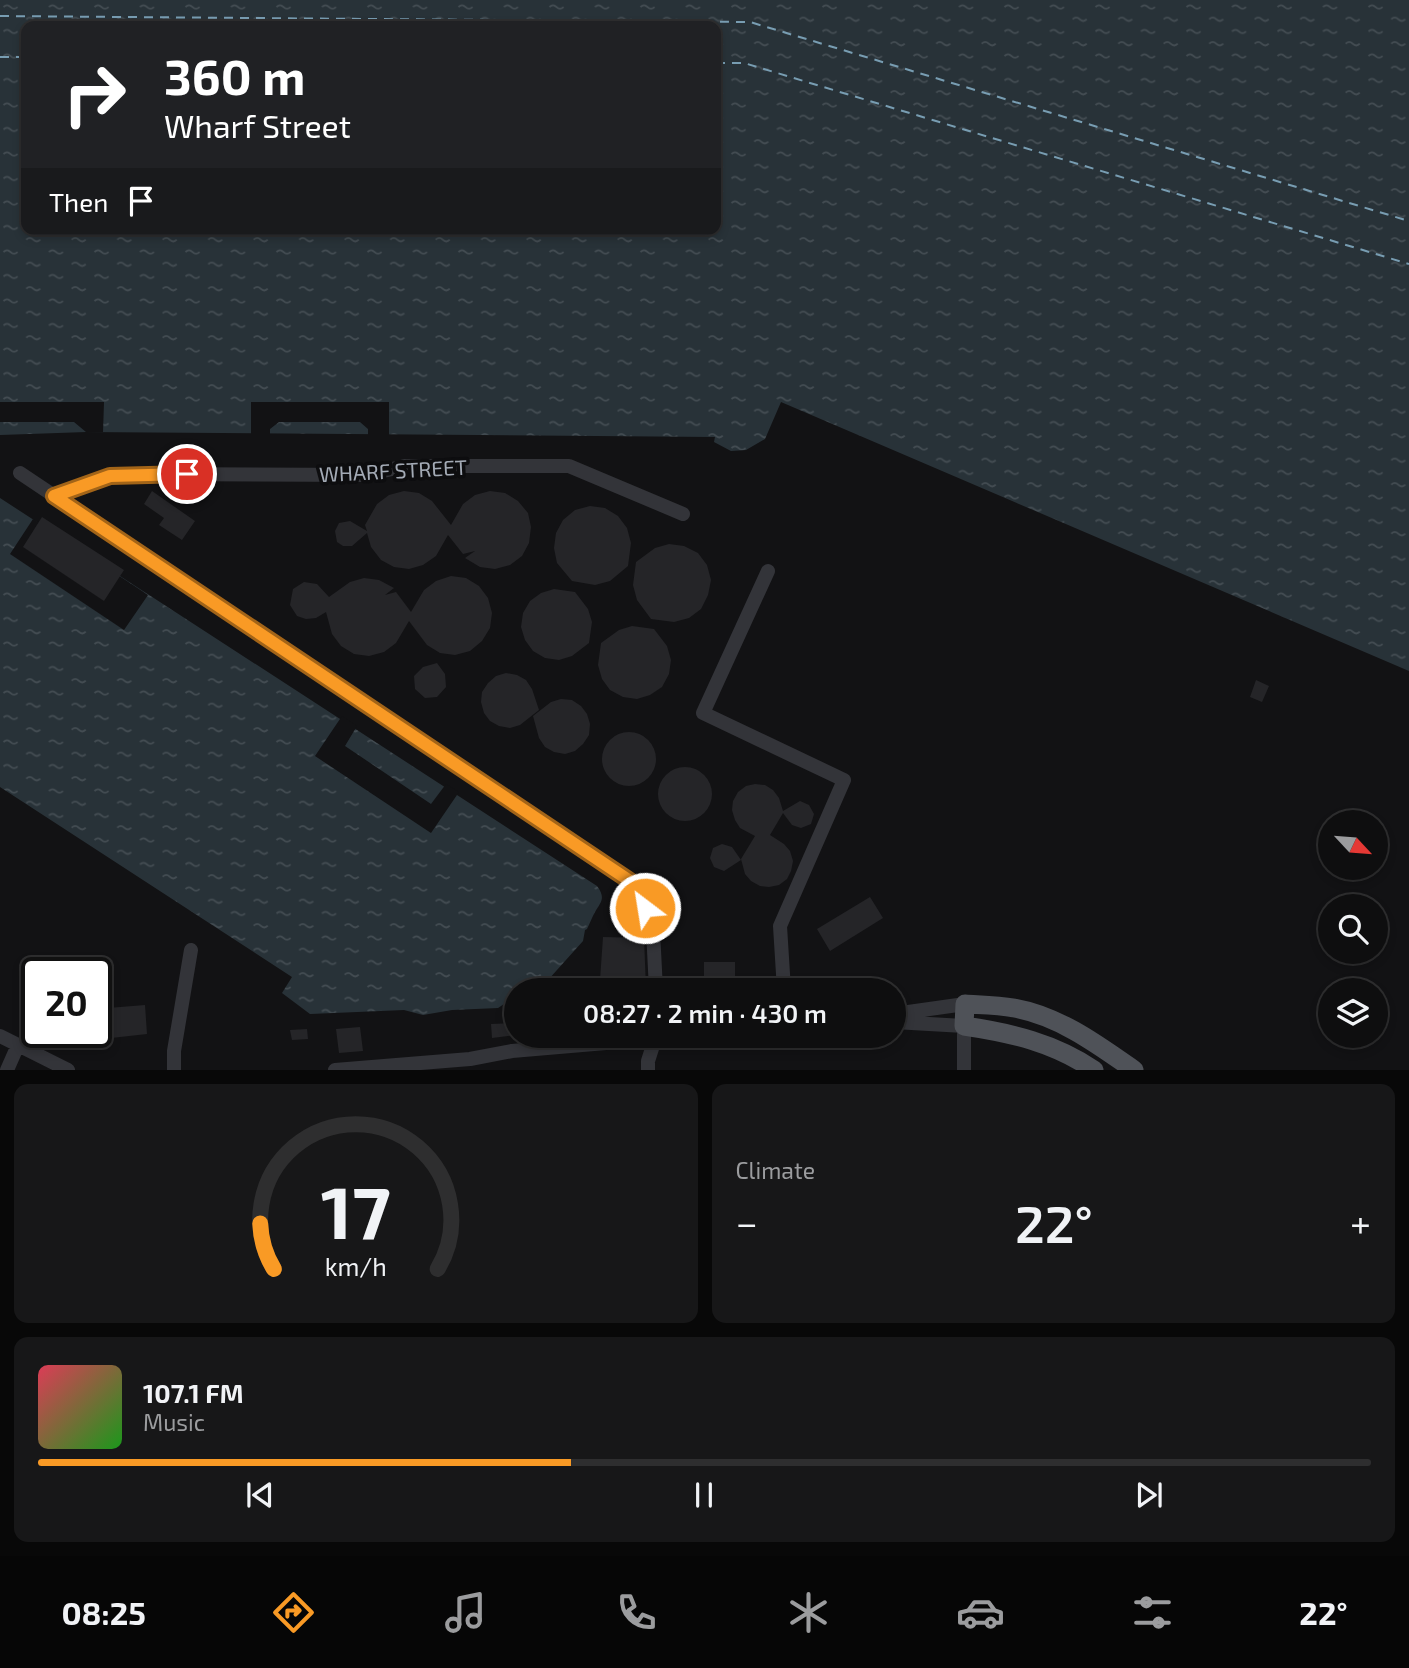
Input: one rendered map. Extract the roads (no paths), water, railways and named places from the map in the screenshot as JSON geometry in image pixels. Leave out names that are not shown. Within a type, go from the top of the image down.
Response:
[{"type":"main road","points":[[1094,1069],[1068,1054],[1028,1038],[964,1027],[965,1004],[1016,1009],[1062,1024],[1134,1069]]},
{"type":"street","name":"WHARF STREET","points":[[54,496],[110,476],[143,474],[366,475],[405,466],[569,466],[683,514]]},
{"type":"street","points":[[20,473],[636,885],[653,930],[655,978]]},
{"type":"street","points":[[768,571],[703,713],[844,780],[780,926],[783,978]]},
{"type":"street","points":[[174,1069],[174,1051],[191,950]]},
{"type":"street","points":[[906,1012],[965,1004]]},
{"type":"street","points":[[906,1023],[964,1027],[964,1069]]},
{"type":"street","points":[[0,1036],[68,1069]]},
{"type":"street","points":[[7,1069],[18,1045]]},
{"type":"street","points":[[335,1069],[470,1064],[512,1051],[545,1048]]},
{"type":"street","points":[[648,1069],[653,1048]]},
{"type":"water","points":[[0,0],[1409,0],[1409,671],[781,402],[765,439],[746,450],[731,451],[714,442],[715,437],[86,432],[0,435]]},
{"type":"water","points":[[0,498],[597,886],[602,900],[585,930],[583,941],[550,978],[504,978],[504,1004],[498,1008],[452,1010],[423,1015],[404,1010],[310,1014],[282,993],[292,977],[0,787]]}]
